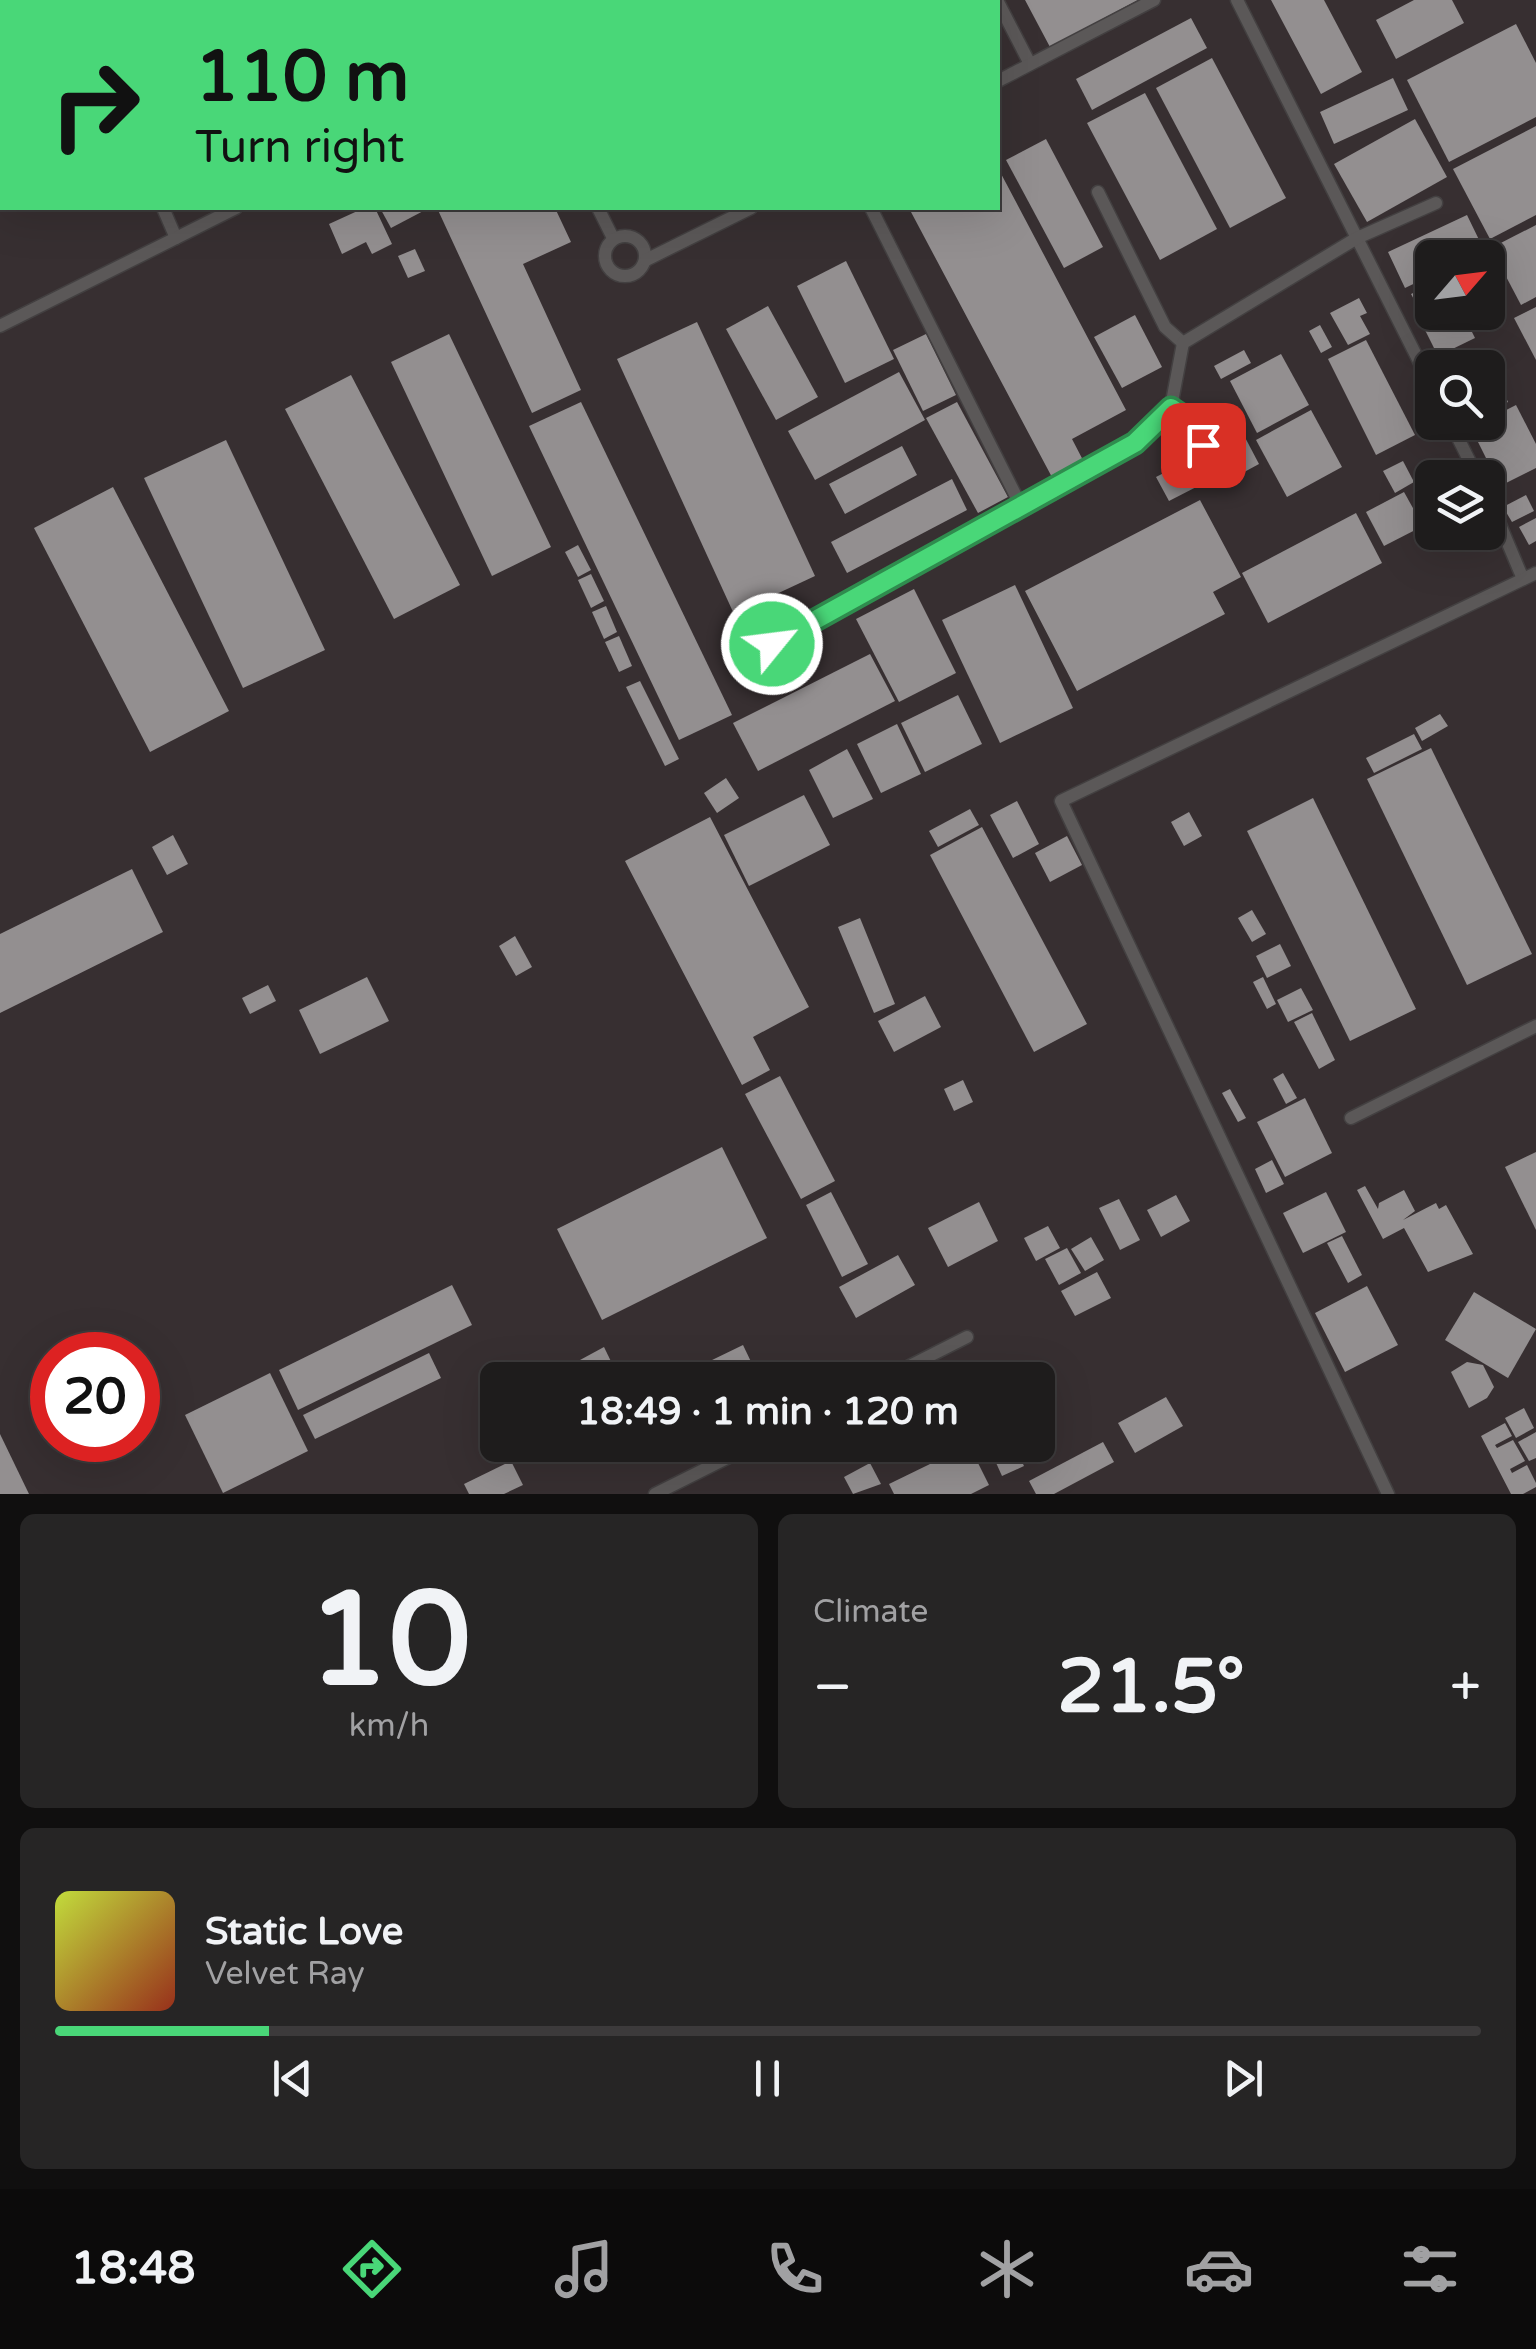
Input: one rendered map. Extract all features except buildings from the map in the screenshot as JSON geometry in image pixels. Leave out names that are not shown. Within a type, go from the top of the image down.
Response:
[{"type":"lane","points":[[1000,80],[1154,0]]},
{"type":"lane","points":[[1237,0],[1415,353]]},
{"type":"lane","points":[[1000,4],[1030,64]]},
{"type":"lane","points":[[1098,192],[1165,327],[1182,342]]},
{"type":"lane","points":[[772,644],[1135,443],[1171,408],[1182,342],[1357,238],[1436,202]]},
{"type":"lane","points":[[164,210],[176,238]]},
{"type":"lane","points":[[0,326],[232,210]]},
{"type":"lane","points":[[599,210],[613,238]]},
{"type":"lane","points":[[646,260],[643,244],[629,235],[613,238],[604,252],[607,268],[621,277],[637,274],[646,260],[746,210]]},
{"type":"lane","points":[[872,210],[1022,506]]},
{"type":"lane","points":[[1171,408],[1190,421],[1216,469]]},
{"type":"lane","points":[[1388,1494],[1061,801],[1530,576],[1505,528]]},
{"type":"lane","points":[[1352,1118],[1536,1026]]},
{"type":"lane","points":[[918,1362],[966,1338]]},
{"type":"lane","points":[[655,1494],[718,1462]]},
{"type":"shaded area","points":[[1000,0],[1536,0],[1536,1494],[0,1494],[0,210],[1000,210]]},
{"type":"route","points":[[772,644],[1135,443],[1171,408],[1190,421],[1203,445]]}]
